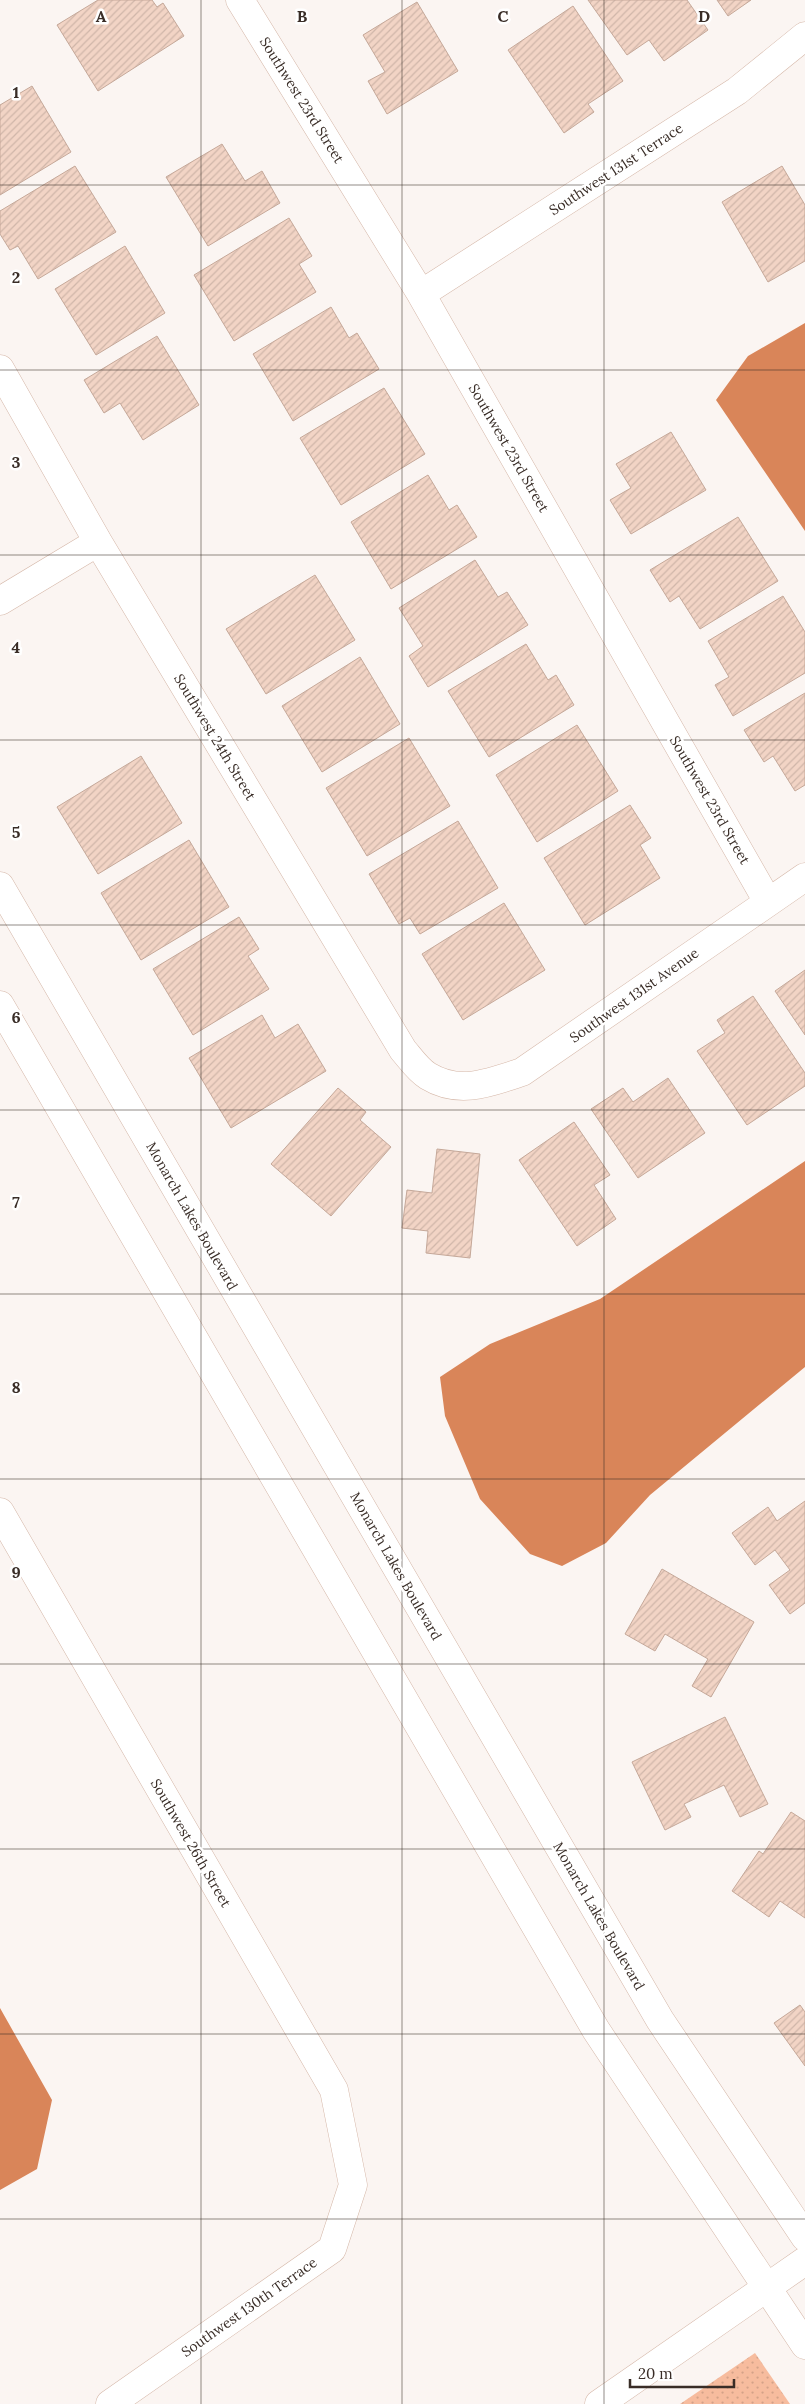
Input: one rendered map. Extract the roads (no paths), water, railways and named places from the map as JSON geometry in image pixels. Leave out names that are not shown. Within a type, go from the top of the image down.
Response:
[{"type":"street","name":"Southwest 23rd Street","points":[[240,0],[421,294],[768,902]]},
{"type":"street","name":"Southwest 131st Terrace","points":[[421,294],[737,91],[805,36]]},
{"type":"street","name":"Southwest 24th Street","points":[[0,369],[98,542],[403,1050],[426,1075],[452,1086]]},
{"type":"street","points":[[0,601],[98,542]]},
{"type":"street","name":"Southwest 131st Avenue","points":[[452,1086],[477,1086],[522,1072],[805,877]]},
{"type":"street","name":"Monarch Lakes Boulevard","points":[[0,886],[660,2020],[805,2238]]},
{"type":"street","points":[[0,1005],[596,2030],[805,2345]]},
{"type":"street","name":"Southwest 26th Street","points":[[0,1512],[334,2090],[353,2185]]},
{"type":"street","name":"Southwest 130th Terrace","points":[[110,2404],[332,2250],[353,2185]]},
{"type":"street","points":[[599,2404],[805,2261]]}]
